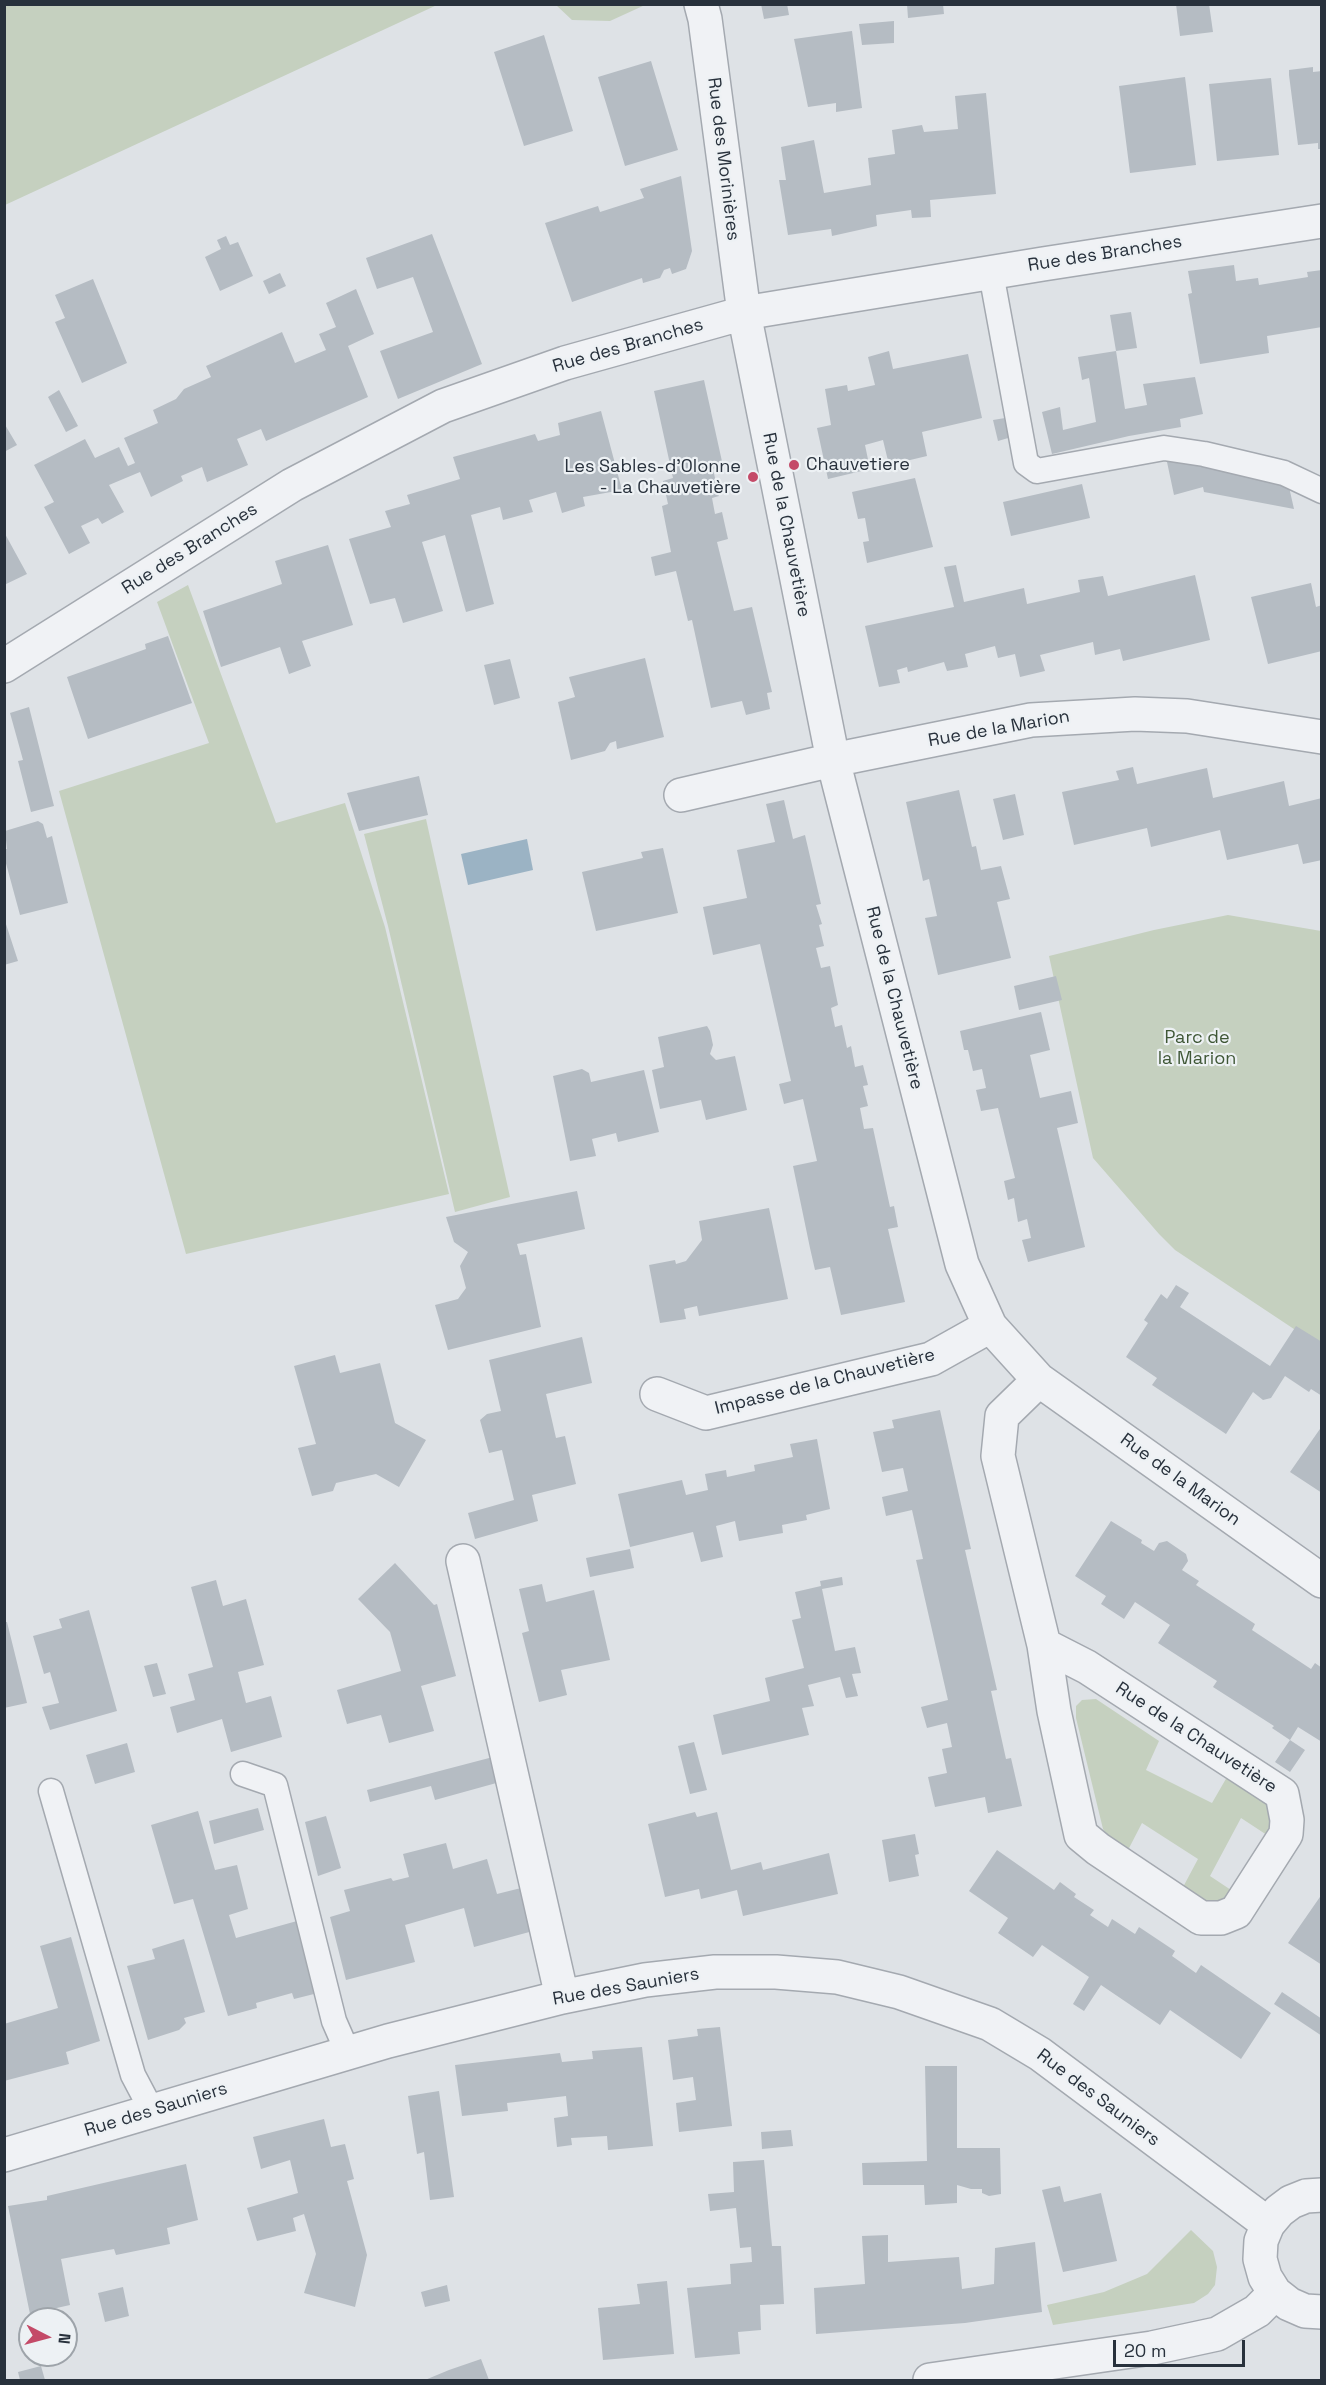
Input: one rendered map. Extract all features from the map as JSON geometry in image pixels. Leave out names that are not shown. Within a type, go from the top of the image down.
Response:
[{"type":"street","name":"Rue des Morinières","points":[[701,4],[705,19],[744,313]]},
{"type":"street","name":"Rue des Branches","points":[[4,666],[292,485],[443,406],[565,363],[744,313],[1322,221]]},
{"type":"street","name":"Rue de la Chauvetière","points":[[744,313],[833,760],[962,1264],[990,1326],[1039,1380],[1002,1416],[998,1456],[1044,1645],[1054,1711],[1081,1835],[1098,1849],[1201,1918],[1221,1918],[1236,1912],[1286,1834],[1287,1820],[1282,1794],[1087,1667],[1044,1645]]},
{"type":"street","name":"Rue de la Marion","points":[[681,795],[833,760],[1031,720],[1135,714],[1187,716],[1322,737]]},
{"type":"street","name":"Impasse de la Chauvetière","points":[[657,1394],[706,1413],[932,1359],[990,1326]]},
{"type":"street","name":"Rue de la Marion","points":[[1039,1380],[1322,1581]]},
{"type":"street","points":[[463,1561],[562,1997]]},
{"type":"street","name":"Rue des Sauniers","points":[[4,2155],[348,2053],[562,1997],[645,1980],[715,1972],[776,1972],[837,1977],[899,1992],[990,2024],[1041,2054],[1268,2224]]},
{"type":"street","points":[[1316,2189],[1291,2202],[1268,2224],[1261,2241],[1260,2259],[1265,2277],[1275,2293],[1289,2304],[1305,2311],[1322,2312]]},
{"type":"street","points":[[930,2380],[1152,2348],[1217,2334],[1257,2311],[1275,2293]]},
{"type":"lane","points":[[991,273],[1026,463],[1037,471],[1164,448],[1204,454],[1284,473],[1322,491]]},
{"type":"lane","points":[[243,1774],[275,1785],[334,2022],[348,2053]]},
{"type":"lane","points":[[51,1791],[133,2075],[152,2111]]},
{"type":"green space","points":[[5,4],[437,4],[437,5],[5,205]]},
{"type":"green space","points":[[556,5],[645,5],[610,21],[572,20]]},
{"type":"green space","points":[[188,585],[276,823],[345,803],[385,927],[449,1194],[186,1254],[59,791],[209,743],[157,602]]},
{"type":"green space","points":[[426,819],[510,1197],[455,1212],[388,926],[364,834]]},
{"type":"green space","name":"Parc de la Marion","points":[[1228,915],[1321,931],[1321,1347],[1175,1250],[1093,1158],[1049,956],[1154,930]]},
{"type":"green space","points":[[1096,1699],[1159,1741],[1146,1770],[1212,1803],[1227,1777],[1270,1803],[1273,1839],[1241,1818],[1210,1876],[1234,1892],[1227,1901],[1204,1903],[1182,1889],[1198,1859],[1142,1823],[1127,1852],[1113,1844],[1103,1829],[1076,1718],[1076,1706],[1082,1700]]},
{"type":"green space","points":[[1191,2230],[1213,2251],[1217,2267],[1215,2285],[1208,2294],[1194,2303],[1053,2325],[1047,2305],[1104,2292],[1147,2274]]},
{"type":"water","points":[[527,839],[533,870],[468,885],[461,854]]},
{"type":"building","points":[[761,4],[787,4],[789,15],[764,19]]},
{"type":"building","points":[[907,4],[943,4],[944,14],[908,18]]},
{"type":"building","points":[[1176,4],[1209,4],[1213,32],[1180,36]]},
{"type":"building","points":[[894,21],[894,43],[862,45],[859,24]]},
{"type":"building","points":[[852,31],[862,108],[836,112],[836,103],[808,107],[794,39]]},
{"type":"building","points":[[544,35],[573,131],[524,146],[494,52]]},
{"type":"building","points":[[651,61],[678,150],[625,166],[598,77]]},
{"type":"building","points":[[1313,67],[1313,72],[1322,71],[1322,149],[1318,149],[1318,143],[1298,145],[1289,75],[1289,70]]},
{"type":"building","points":[[1185,77],[1196,165],[1130,173],[1119,86]]},
{"type":"building","points":[[1271,78],[1279,155],[1217,161],[1209,84]]},
{"type":"building","points":[[986,93],[996,194],[930,200],[931,217],[912,218],[911,210],[876,215],[877,226],[832,236],[831,229],[788,235],[779,180],[786,180],[781,147],[814,140],[824,193],[871,185],[868,158],[895,154],[892,130],[922,125],[924,132],[958,129],[955,96]]},
{"type":"building","points":[[681,176],[692,251],[686,269],[672,274],[670,268],[664,270],[660,278],[643,283],[642,278],[572,302],[545,223],[598,206],[600,212],[644,198],[640,189]]},
{"type":"building","points":[[432,234],[482,364],[398,399],[380,351],[433,332],[413,277],[377,289],[366,258]]},
{"type":"building","points":[[226,236],[230,245],[238,242],[253,276],[220,291],[205,257],[221,249],[217,240]]},
{"type":"building","points":[[1234,265],[1236,281],[1258,278],[1259,285],[1308,277],[1307,272],[1322,270],[1322,327],[1267,336],[1269,353],[1200,364],[1188,294],[1192,293],[1188,271]]},
{"type":"building","points":[[280,273],[286,286],[269,294],[263,281]]},
{"type":"building","points":[[93,279],[127,363],[82,383],[55,322],[65,318],[55,295]]},
{"type":"building","points":[[356,289],[374,334],[348,346],[368,397],[266,441],[261,429],[237,439],[248,465],[207,482],[202,467],[181,476],[183,481],[151,497],[140,472],[109,485],[124,512],[102,524],[98,518],[81,526],[90,543],[69,554],[44,507],[54,502],[34,465],[85,439],[95,458],[119,447],[128,466],[135,463],[124,438],[158,423],[153,410],[176,399],[184,389],[211,377],[206,366],[282,332],[295,363],[326,350],[319,334],[336,327],[326,303]]},
{"type":"building","points":[[1131,312],[1137,348],[1116,351],[1110,315]]},
{"type":"building","points":[[889,351],[893,369],[968,354],[982,418],[922,432],[927,456],[889,465],[883,440],[865,445],[870,469],[828,479],[817,428],[831,425],[825,389],[847,385],[848,391],[875,385],[868,357]]},
{"type":"building","points":[[1116,351],[1125,409],[1147,405],[1143,384],[1195,377],[1203,414],[1180,419],[1181,427],[1129,436],[1052,454],[1042,412],[1060,407],[1063,430],[1096,422],[1089,378],[1082,380],[1078,357]]},
{"type":"building","points":[[704,380],[723,466],[713,469],[719,496],[712,498],[715,514],[722,512],[728,539],[717,542],[734,611],[752,607],[772,692],[767,693],[770,709],[746,715],[742,701],[711,708],[692,620],[688,621],[676,571],[655,576],[651,557],[671,552],[662,506],[668,504],[663,481],[673,478],[654,391]]},
{"type":"building","points":[[59,390],[78,426],[66,432],[48,397]]},
{"type":"building","points":[[601,411],[622,490],[583,497],[585,506],[562,513],[556,492],[529,500],[533,512],[503,520],[500,507],[471,515],[494,604],[466,612],[445,535],[422,542],[443,611],[403,623],[395,598],[370,604],[349,539],[391,527],[385,511],[410,504],[407,495],[460,479],[453,457],[535,434],[538,441],[560,435],[558,423]]},
{"type":"building","points":[[1011,417],[1015,436],[998,441],[993,420]]},
{"type":"building","points":[[4,423],[17,445],[4,452]]},
{"type":"building","points":[[1198,461],[1289,487],[1294,509],[1204,492],[1203,487],[1174,495],[1167,462]]},
{"type":"building","points":[[915,478],[933,547],[867,563],[863,542],[869,541],[865,518],[858,519],[852,492]]},
{"type":"building","points":[[1082,484],[1090,518],[1011,536],[1003,502]]},
{"type":"building","points":[[4,532],[27,574],[4,585]]},
{"type":"building","points":[[328,545],[353,625],[302,641],[311,666],[289,674],[280,647],[221,667],[203,611],[282,584],[275,561]]},
{"type":"building","points":[[956,565],[964,602],[1024,588],[1027,604],[1080,592],[1078,580],[1103,576],[1108,596],[1195,575],[1210,640],[1123,661],[1120,649],[1095,655],[1093,642],[1040,655],[1045,671],[1020,677],[1015,654],[998,658],[995,646],[965,654],[968,667],[947,671],[944,662],[908,672],[907,667],[897,670],[900,683],[879,687],[865,626],[954,607],[944,567]]},
{"type":"building","points":[[1311,583],[1316,607],[1322,605],[1322,651],[1268,664],[1251,597]]},
{"type":"building","points":[[168,636],[192,703],[88,739],[67,677],[146,649],[145,644]]},
{"type":"building","points":[[645,658],[664,737],[617,749],[616,741],[610,743],[605,751],[571,760],[558,702],[575,697],[569,677]]},
{"type":"building","points":[[510,659],[520,698],[494,705],[484,665]]},
{"type":"building","points":[[29,707],[54,806],[31,812],[18,761],[23,760],[10,713]]},
{"type":"building","points":[[1133,767],[1137,784],[1207,768],[1213,798],[1284,781],[1289,806],[1322,798],[1322,860],[1303,864],[1298,844],[1227,860],[1220,830],[1151,847],[1147,828],[1074,845],[1062,792],[1119,780],[1116,771]]},
{"type":"building","points":[[419,776],[428,815],[359,831],[347,793]]},
{"type":"building","points":[[959,790],[972,847],[976,846],[981,870],[1001,866],[1010,899],[997,902],[1011,958],[938,975],[925,918],[937,916],[929,879],[923,881],[906,802]]},
{"type":"building","points":[[1015,794],[1024,835],[1003,840],[993,799]]},
{"type":"building","points":[[784,800],[793,839],[805,835],[821,904],[816,905],[822,924],[819,925],[824,946],[816,948],[821,968],[830,966],[838,1005],[831,1008],[835,1027],[842,1025],[847,1048],[851,1046],[855,1067],[863,1065],[868,1085],[863,1086],[868,1106],[860,1108],[864,1129],[873,1128],[890,1207],[894,1206],[898,1227],[888,1229],[905,1302],[841,1315],[830,1267],[815,1270],[810,1248],[793,1166],[817,1161],[803,1099],[784,1104],[779,1084],[791,1081],[760,944],[713,955],[703,907],[747,898],[737,850],[775,842],[766,804]]},
{"type":"building","points":[[38,821],[43,824],[47,838],[52,836],[68,903],[20,915],[4,856],[4,849],[7,849],[5,831]]},
{"type":"building","points":[[663,848],[678,913],[596,931],[582,872],[643,858],[641,852]]},
{"type":"building","points":[[4,918],[18,961],[4,965]]},
{"type":"building","points":[[1056,976],[1062,1000],[1019,1010],[1014,986]]},
{"type":"building","points":[[1041,1012],[1050,1050],[1030,1055],[1040,1098],[1071,1091],[1078,1123],[1057,1128],[1085,1247],[1028,1262],[1022,1240],[1031,1238],[1027,1219],[1018,1222],[1014,1198],[1008,1200],[1004,1181],[1015,1178],[998,1108],[981,1111],[976,1090],[986,1088],[982,1069],[973,1071],[968,1050],[964,1050],[960,1031]]},
{"type":"building","points":[[707,1026],[713,1045],[710,1054],[716,1060],[735,1056],[747,1110],[706,1120],[701,1100],[660,1109],[652,1070],[664,1067],[658,1037]]},
{"type":"building","points":[[582,1069],[589,1073],[591,1082],[644,1070],[659,1132],[618,1142],[616,1133],[592,1139],[596,1156],[570,1161],[553,1076]]},
{"type":"building","points":[[577,1191],[585,1229],[517,1244],[520,1255],[526,1254],[541,1327],[448,1350],[435,1305],[458,1299],[466,1288],[460,1266],[468,1252],[454,1242],[446,1217]]},
{"type":"building","points":[[769,1208],[788,1299],[699,1316],[697,1306],[684,1309],[686,1319],[660,1323],[649,1265],[675,1260],[676,1264],[686,1261],[702,1240],[699,1221]]},
{"type":"building","points":[[1176,1285],[1189,1293],[1180,1307],[1270,1366],[1296,1326],[1322,1342],[1322,1396],[1311,1389],[1309,1392],[1285,1376],[1271,1398],[1263,1400],[1253,1392],[1226,1434],[1152,1385],[1157,1378],[1126,1357],[1148,1323],[1144,1320],[1161,1294],[1167,1299]]},
{"type":"building","points":[[582,1337],[592,1383],[546,1394],[556,1438],[565,1436],[576,1484],[532,1495],[538,1521],[475,1539],[468,1513],[514,1500],[502,1450],[489,1453],[480,1420],[487,1414],[501,1411],[489,1360]]},
{"type":"building","points":[[335,1355],[340,1373],[380,1363],[395,1423],[426,1440],[399,1487],[376,1474],[336,1483],[333,1491],[312,1496],[298,1448],[316,1444],[294,1366]]},
{"type":"building","points":[[940,1410],[971,1549],[965,1550],[997,1690],[991,1691],[1006,1759],[1011,1758],[1022,1806],[988,1813],[985,1797],[935,1807],[928,1777],[947,1773],[942,1749],[952,1747],[947,1723],[927,1728],[921,1707],[948,1700],[916,1560],[923,1559],[912,1510],[886,1516],[882,1497],[908,1491],[903,1468],[882,1472],[873,1432],[894,1428],[892,1420]]},
{"type":"building","points":[[1322,1426],[1322,1493],[1290,1472]]},
{"type":"building","points":[[817,1439],[830,1509],[806,1515],[807,1520],[782,1525],[783,1533],[739,1541],[735,1521],[716,1526],[723,1557],[701,1562],[693,1532],[630,1547],[618,1494],[682,1480],[686,1495],[708,1490],[705,1474],[726,1470],[727,1477],[755,1471],[754,1465],[793,1457],[790,1444]]},
{"type":"building","points":[[1111,1521],[1142,1540],[1141,1543],[1154,1551],[1159,1543],[1167,1541],[1186,1554],[1188,1561],[1182,1570],[1199,1581],[1196,1585],[1255,1624],[1252,1630],[1311,1669],[1315,1663],[1322,1668],[1322,1742],[1298,1727],[1290,1740],[1272,1728],[1274,1726],[1213,1687],[1217,1681],[1158,1643],[1170,1625],[1135,1602],[1124,1619],[1101,1604],[1106,1596],[1075,1576]]},
{"type":"building","points":[[630,1549],[634,1568],[590,1577],[586,1558]]},
{"type":"building","points":[[395,1563],[434,1605],[437,1604],[456,1676],[421,1686],[434,1731],[389,1743],[381,1715],[347,1724],[337,1690],[401,1671],[390,1632],[358,1599]]},
{"type":"building","points":[[842,1577],[843,1585],[822,1589],[835,1651],[855,1647],[861,1673],[852,1674],[858,1696],[846,1698],[840,1677],[808,1685],[814,1706],[802,1708],[809,1735],[722,1755],[713,1715],[770,1701],[765,1678],[804,1668],[792,1620],[801,1618],[795,1592],[821,1586],[820,1581]]},
{"type":"building","points":[[216,1580],[223,1606],[246,1599],[264,1665],[238,1672],[246,1703],[271,1696],[282,1737],[231,1752],[222,1719],[177,1733],[170,1707],[195,1700],[188,1674],[213,1667],[191,1587]]},
{"type":"building","points":[[542,1584],[546,1602],[594,1590],[610,1660],[561,1670],[567,1695],[539,1702],[522,1633],[529,1631],[519,1589]]},
{"type":"building","points":[[89,1610],[117,1711],[50,1730],[42,1707],[59,1703],[50,1672],[44,1674],[33,1636],[62,1628],[59,1619]]},
{"type":"building","points":[[4,1622],[7,1622],[27,1703],[4,1708]]},
{"type":"building","points":[[157,1663],[166,1694],[153,1697],[144,1666]]},
{"type":"building","points":[[1290,1740],[1305,1750],[1290,1772],[1275,1762]]},
{"type":"building","points":[[694,1742],[707,1790],[690,1794],[678,1746]]},
{"type":"building","points":[[127,1743],[135,1772],[95,1784],[86,1755]]},
{"type":"building","points":[[493,1757],[500,1782],[435,1800],[431,1786],[370,1802],[367,1790]]},
{"type":"building","points":[[258,1808],[264,1830],[214,1844],[209,1821]]},
{"type":"building","points":[[198,1811],[215,1870],[237,1865],[248,1909],[229,1915],[236,1938],[297,1921],[314,1994],[294,1999],[292,1993],[256,2003],[257,2008],[228,2016],[193,1899],[174,1904],[151,1825]]},
{"type":"building","points":[[695,1812],[697,1817],[717,1812],[731,1870],[761,1862],[763,1870],[829,1853],[838,1894],[743,1916],[737,1890],[701,1899],[699,1889],[665,1897],[648,1824]]},
{"type":"building","points":[[326,1816],[341,1868],[318,1876],[305,1822]]},
{"type":"building","points":[[915,1834],[919,1854],[915,1855],[919,1876],[889,1882],[882,1840]]},
{"type":"building","points":[[446,1843],[453,1869],[487,1859],[497,1894],[521,1888],[533,1931],[474,1947],[464,1908],[405,1925],[415,1962],[346,1980],[330,1917],[350,1911],[344,1890],[391,1878],[393,1881],[409,1877],[403,1854]]},
{"type":"building","points":[[997,1850],[1054,1890],[1060,1882],[1076,1894],[1074,1897],[1094,1910],[1090,1915],[1108,1927],[1112,1919],[1135,1934],[1139,1927],[1175,1951],[1172,1956],[1196,1973],[1201,1965],[1271,2013],[1241,2059],[1170,2010],[1160,2025],[1101,1985],[1084,2011],[1073,2004],[1089,1977],[1042,1945],[1033,1957],[998,1933],[1008,1918],[969,1891]]},
{"type":"building","points":[[1322,1894],[1322,1965],[1288,1943]]},
{"type":"building","points":[[71,1937],[100,2041],[66,2052],[69,2064],[4,2081],[4,2024],[58,2008],[40,1946]]},
{"type":"building","points":[[184,1939],[205,2012],[184,2018],[186,2023],[179,2030],[148,2040],[127,1966],[155,1959],[152,1949]]},
{"type":"building","points":[[1282,1992],[1322,2019],[1322,2036],[1274,2004]]},
{"type":"building","points":[[720,2027],[732,2126],[679,2132],[676,2103],[696,2100],[693,2077],[673,2080],[668,2040],[698,2036],[697,2029]]},
{"type":"building","points":[[642,2047],[653,2146],[608,2150],[607,2136],[571,2138],[572,2145],[557,2147],[554,2118],[568,2116],[566,2096],[507,2103],[508,2111],[462,2116],[455,2065],[560,2053],[562,2062],[593,2059],[592,2051]]},
{"type":"building","points":[[925,2066],[957,2066],[957,2148],[1000,2148],[1001,2194],[989,2196],[982,2193],[982,2189],[957,2185],[957,2203],[925,2205],[924,2185],[863,2185],[862,2163],[927,2161]]},
{"type":"building","points":[[439,2091],[454,2197],[430,2200],[424,2152],[417,2154],[408,2096]]},
{"type":"building","points":[[324,2119],[331,2147],[345,2144],[354,2179],[347,2181],[367,2255],[355,2307],[304,2293],[316,2254],[304,2214],[293,2218],[296,2231],[257,2241],[247,2208],[298,2193],[290,2160],[261,2169],[253,2137]]},
{"type":"building","points":[[791,2130],[793,2146],[762,2149],[761,2132]]},
{"type":"building","points":[[764,2160],[772,2246],[781,2246],[784,2304],[760,2305],[761,2330],[738,2332],[740,2354],[695,2358],[687,2288],[731,2284],[730,2264],[752,2262],[751,2247],[740,2248],[736,2208],[710,2211],[708,2194],[734,2192],[733,2162]]},
{"type":"building","points":[[186,2164],[198,2220],[167,2228],[170,2244],[116,2255],[114,2249],[61,2259],[70,2305],[29,2307],[8,2206],[47,2200],[47,2196]]},
{"type":"building","points":[[1060,2186],[1064,2202],[1101,2193],[1117,2261],[1063,2272],[1042,2190]]},
{"type":"building","points":[[888,2235],[888,2262],[959,2257],[962,2289],[994,2284],[995,2248],[1035,2242],[1042,2312],[965,2323],[816,2334],[814,2288],[865,2284],[862,2236]]},
{"type":"building","points":[[667,2281],[674,2354],[603,2360],[598,2308],[640,2304],[637,2284]]},
{"type":"building","points":[[447,2285],[450,2301],[425,2307],[421,2292]]},
{"type":"building","points":[[123,2287],[129,2316],[105,2322],[98,2293]]},
{"type":"building","points":[[481,2359],[489,2380],[425,2380],[449,2370]]},
{"type":"building","points":[[41,2367],[45,2380],[20,2380],[18,2372]]},
{"type":"place","name":"Chauvetiere","points":[[794,465]]},
{"type":"place","name":"Les Sables-d'Olonne - La Chauvetière","points":[[753,477]]}]
